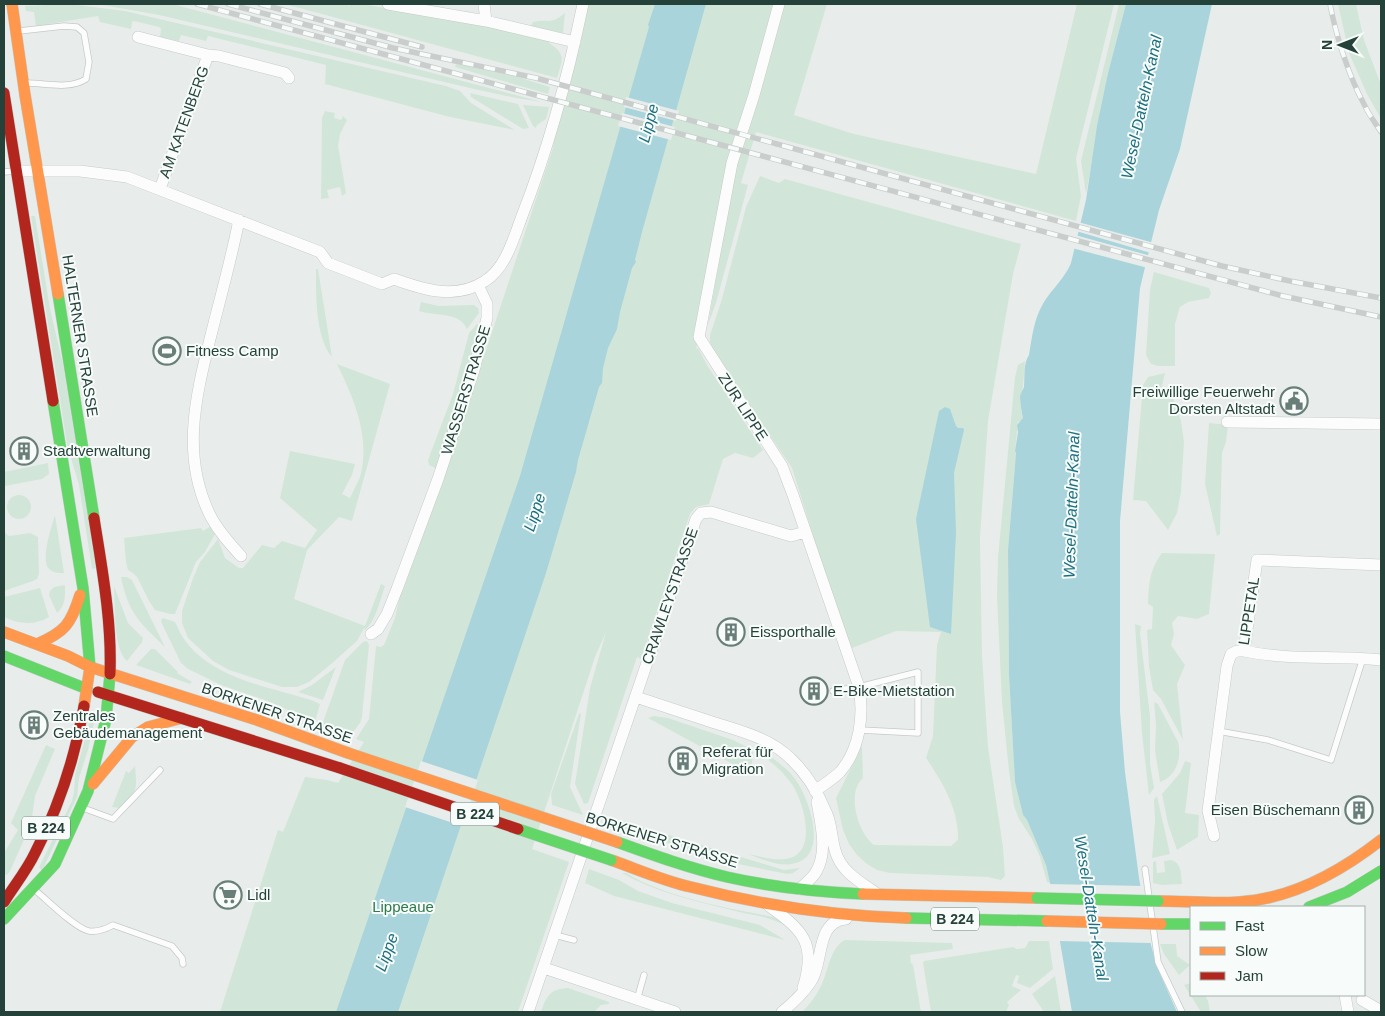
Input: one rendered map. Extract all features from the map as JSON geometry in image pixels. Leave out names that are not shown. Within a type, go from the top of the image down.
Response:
[{"type":"main road","name":"HALTERNER STRASSE","points":[[12,4],[106,591],[111,649],[110,674]]},
{"type":"main road","points":[[4,93],[83,588],[90,667],[87,689]]},
{"type":"main road","points":[[37,644],[64,631],[73,618],[83,588]]},
{"type":"main road","name":"BORKENER STRASSE","points":[[4,632],[110,674],[257,720],[681,864],[740,880],[836,893],[1240,902],[1277,896],[1315,882]]},
{"type":"main road","name":"BORKENER STRASSE","points":[[4,656],[87,689],[340,768],[688,887],[766,903],[864,917],[1190,924]]},
{"type":"main road","name":"B 224","points":[[4,919],[55,864],[81,808],[88,791],[106,719],[110,674]]},
{"type":"main road","name":"B 224","points":[[4,902],[34,854],[58,802],[78,738],[87,689]]},
{"type":"main road","name":"B 224","points":[[88,791],[132,737],[148,727],[182,718]]},
{"type":"main road","name":"B 224","points":[[1315,882],[1354,860],[1381,840]]},
{"type":"main road","points":[[1325,905],[1365,883],[1381,871]]},
{"type":"street","points":[[388,4],[486,21],[574,42]]},
{"type":"street","points":[[484,4],[486,21]]},
{"type":"street","points":[[478,285],[487,280],[500,266],[518,228],[547,145],[582,4]]},
{"type":"street","name":"ZUR LIPPE","points":[[779,4],[754,95],[732,163],[699,337],[782,466],[859,687],[861,700],[860,730],[848,759],[840,772],[815,791]]},
{"type":"street","name":"AM KATENBERG","points":[[138,36],[285,73],[289,78]]},
{"type":"street","name":"AM KATENBERG","points":[[160,189],[208,55]]},
{"type":"street","name":"AM KATENBERG","points":[[17,171],[103,173],[127,177],[320,252],[328,263],[382,284],[394,279],[424,290],[438,292],[453,292],[478,285]]},
{"type":"street","points":[[239,220],[199,385],[194,414],[193,442],[194,465],[210,516],[241,556]]},
{"type":"street","name":"WASSERSTRASSE","points":[[371,634],[378,629],[390,606],[438,479],[474,370],[487,318],[487,304],[478,285]]},
{"type":"street","points":[[1227,422],[1381,424]]},
{"type":"street","name":"CRAWLEYSTRASSE","points":[[528,1012],[693,526],[702,513],[711,512],[791,536],[805,532]]},
{"type":"street","name":"LIPPETAL","points":[[1214,836],[1208,811],[1227,666],[1231,654],[1237,651],[1244,652],[1257,560],[1381,565]]},
{"type":"street","points":[[1244,652],[1291,658],[1363,658],[1381,660]]},
{"type":"street","points":[[636,696],[751,735],[770,743],[790,758],[806,774],[826,812],[835,851],[840,862],[850,875],[878,894]]},
{"type":"street","points":[[799,889],[816,873],[822,850],[822,834],[815,791]]},
{"type":"street","points":[[1315,882],[1325,905]]},
{"type":"street","points":[[766,903],[800,931],[805,940],[809,959],[806,977],[800,994]]},
{"type":"street","points":[[782,1012],[814,977],[825,934],[830,924],[842,919],[864,917]]},
{"type":"street","points":[[544,968],[675,1012]]},
{"type":"street","points":[[1345,996],[1348,1012]]},
{"type":"street","points":[[1362,1000],[1381,1011]]},
{"type":"lane","points":[[16,32],[64,26],[77,27],[84,33],[89,62],[86,79],[79,83],[64,85],[24,83]]},
{"type":"lane","points":[[4,172],[17,171]]},
{"type":"lane","points":[[1218,731],[1268,740],[1331,760],[1363,658]]},
{"type":"lane","points":[[833,691],[859,687],[918,672],[918,733],[860,730]]},
{"type":"lane","points":[[81,808],[113,819],[160,770]]},
{"type":"lane","points":[[1145,869],[1158,962],[1182,1012]]},
{"type":"lane","points":[[21,877],[80,927],[90,931],[104,929],[112,925],[172,946],[182,958],[183,964]]},
{"type":"lane","points":[[555,935],[574,940]]},
{"type":"lane","points":[[637,1000],[644,975]]},
{"type":"green space","points":[[69,4],[125,11],[446,86],[460,91],[471,103],[515,130],[450,117],[325,84],[326,65],[208,36],[206,41],[181,35],[179,41],[160,37],[161,29],[159,27],[134,21],[132,22],[131,29],[100,22],[98,16],[36,26],[34,12],[26,11],[25,6]]},
{"type":"green space","points":[[97,4],[172,4],[542,102],[474,89],[159,15]]},
{"type":"green space","points":[[285,4],[345,4],[349,6],[351,4],[362,4],[496,28],[549,41],[559,51],[562,58],[557,78]]},
{"type":"green space","name":"Lippeaue","points":[[588,4],[776,4],[762,87],[784,4],[827,4],[794,115],[854,134],[1036,174],[1077,4],[1114,4],[1076,158],[1081,196],[1076,221],[756,132],[741,183],[748,185],[716,303],[708,325],[729,206],[696,349],[698,348],[707,365],[763,450],[753,458],[735,453],[723,459],[709,504],[696,507],[690,514],[641,659],[637,657],[588,803],[584,804],[575,784],[590,688],[606,632],[595,657],[532,849],[569,862],[518,1012],[220,1012],[278,830],[283,832],[305,777],[338,783],[364,742],[356,739],[369,719],[376,646],[381,647],[384,645],[395,618],[400,596],[441,486],[553,148],[556,129],[579,46]]},
{"type":"green space","points":[[1119,4],[1126,4],[1108,73],[1086,194],[1081,161]]},
{"type":"green space","points":[[1338,4],[1356,4],[1364,40],[1381,85],[1381,119],[1367,94],[1349,53]]},
{"type":"green space","points":[[565,13],[563,33],[531,26],[533,22],[552,21]]},
{"type":"green space","points":[[456,64],[518,77],[550,87],[548,94],[455,67]]},
{"type":"green space","points":[[470,93],[518,104],[529,128],[523,129],[471,97]]},
{"type":"green space","points":[[523,105],[549,107],[546,119],[537,125],[536,128],[533,126]]},
{"type":"green space","points":[[325,111],[335,113],[334,118],[341,120],[343,116],[347,120],[340,134],[338,146],[346,193],[342,196],[340,187],[327,190],[329,198],[321,199],[322,118]]},
{"type":"green space","points":[[760,176],[779,183],[785,179],[1021,244],[1013,274],[988,421],[980,537],[982,655],[988,747],[1003,847],[1005,876],[1001,880],[988,877],[890,873],[877,870],[857,855],[849,844],[843,830],[836,798],[862,746],[863,778],[855,793],[856,813],[863,832],[874,845],[951,846],[958,840],[958,829],[953,807],[944,787],[926,758],[933,736],[937,645],[941,632],[896,631],[852,648],[833,599],[792,468],[713,350],[710,335],[722,299],[746,207]]},
{"type":"green space","points":[[31,216],[35,216],[50,309],[63,364],[96,568],[92,569],[79,485],[67,444]]},
{"type":"green space","points":[[316,269],[318,269],[332,357],[326,349],[319,327]]},
{"type":"green space","points":[[1154,272],[1209,288],[1211,293],[1209,298],[1188,302],[1180,307],[1175,324],[1175,366],[1151,364],[1146,355],[1150,289]]},
{"type":"green space","points":[[421,302],[439,306],[474,305],[478,308],[479,313],[467,329],[459,319],[419,311]]},
{"type":"green space","points":[[477,324],[480,325],[478,341],[437,469],[429,465],[428,460],[453,394],[469,333]]},
{"type":"green space","points":[[1025,361],[1021,412],[1023,418],[1022,421],[1018,422],[1008,550],[1009,675],[1015,782],[1023,815],[1027,820],[1046,865],[1050,883],[1047,882],[1040,857],[1032,839],[1019,819],[1014,806],[1002,702],[997,596],[998,558],[1015,377],[1018,365]]},
{"type":"green space","points":[[337,364],[390,384],[352,521],[339,517],[307,550],[294,599],[365,626],[381,584],[385,586],[372,621],[365,630],[364,628],[357,641],[309,682],[297,687],[282,687],[229,670],[213,661],[188,638],[182,623],[182,611],[200,562],[218,539],[225,558],[239,568],[243,568],[262,545],[274,548],[282,541],[305,548],[317,530],[280,498],[290,451],[355,464],[352,475],[342,494],[350,498],[360,477],[363,462],[362,433],[355,405]]},
{"type":"green space","points":[[1165,373],[1161,391],[1172,395],[1181,421],[1184,442],[1181,492],[1177,513],[1168,530],[1146,501],[1133,500],[1143,385],[1148,377]]},
{"type":"green space","points":[[1209,423],[1228,425],[1226,442],[1222,453],[1220,534],[1217,536],[1205,484]]},
{"type":"green space","points":[[48,463],[49,474],[42,479],[5,486],[4,472]]},
{"type":"green space","points":[[19,495],[28,498],[31,507],[28,516],[19,519],[10,516],[7,507],[10,498]]},
{"type":"green space","points":[[55,515],[64,573],[52,571],[47,565],[46,551]]},
{"type":"green space","points":[[211,526],[215,534],[205,552],[196,562],[175,614],[155,610],[137,577],[128,570],[124,538],[201,528],[203,531]]},
{"type":"green space","points":[[4,532],[9,536],[30,533],[38,537],[39,574],[37,579],[33,581],[4,591]]},
{"type":"green space","points":[[1162,553],[1215,554],[1209,614],[1197,619],[1178,616],[1172,623],[1174,634],[1171,645],[1185,665],[1177,684],[1183,740],[1161,699],[1153,690],[1149,667],[1147,630],[1152,629],[1153,607],[1148,604],[1149,583],[1154,566]]},
{"type":"green space","points":[[121,577],[127,577],[132,580],[165,647],[142,624],[131,609]]},
{"type":"green space","points":[[65,585],[63,603],[57,613],[49,595],[50,591],[54,587]]},
{"type":"green space","points":[[114,586],[128,623],[143,638],[127,661],[122,655],[117,637]]},
{"type":"green space","points":[[40,588],[49,617],[38,622],[26,623],[4,617],[4,597]]},
{"type":"green space","points":[[163,618],[175,622],[183,637],[196,653],[226,673],[320,704],[315,722],[268,701],[221,685],[188,669],[181,663],[162,624],[161,620]]},
{"type":"green space","points":[[1135,624],[1141,626],[1140,633],[1150,716],[1150,764],[1154,788],[1149,795],[1142,733]]},
{"type":"green space","points":[[367,641],[369,645],[362,717],[360,723],[350,736],[322,725],[345,660],[363,642]]},
{"type":"green space","points":[[151,649],[155,649],[177,673],[192,682],[190,684],[136,665]]},
{"type":"green space","points":[[336,667],[323,700],[298,692],[312,685]]},
{"type":"green space","points":[[1154,702],[1158,704],[1178,742],[1179,748],[1179,760],[1174,771],[1160,782],[1155,750],[1156,725]]},
{"type":"green space","points":[[581,713],[570,787],[583,815],[552,805],[551,794],[579,714]]},
{"type":"green space","points":[[654,716],[668,718],[733,740],[753,750],[751,774],[648,718]]},
{"type":"green space","points":[[90,721],[94,722],[79,778],[77,797],[42,871],[39,867],[72,801],[75,775]]},
{"type":"green space","points":[[46,745],[55,749],[35,796],[31,824],[7,875],[4,874],[4,853],[18,830],[11,823]]},
{"type":"green space","points":[[770,756],[795,779],[801,788],[811,813],[814,840],[811,851],[804,859],[787,865],[747,854],[785,859],[799,853],[804,845],[806,824],[800,800],[789,780],[769,761]]},
{"type":"green space","points":[[1185,761],[1191,763],[1185,813],[1199,815],[1198,837],[1177,850],[1168,824],[1162,794],[1180,773]]},
{"type":"green space","points":[[135,766],[136,786],[133,794],[119,808],[112,807],[126,771],[129,773]]},
{"type":"green space","points":[[1157,796],[1170,854],[1152,858],[1155,821],[1154,800]]},
{"type":"green space","points":[[612,818],[784,870],[800,868],[793,873],[787,874],[728,862],[605,823]]},
{"type":"green space","points":[[1156,861],[1157,873],[1165,872],[1164,861],[1175,861],[1179,866],[1182,884],[1162,885],[1153,883],[1153,862]]},
{"type":"green space","points":[[589,869],[619,880],[638,891],[672,903],[760,925],[785,940],[614,896],[585,883]]},
{"type":"green space","points":[[622,873],[626,873],[659,889],[697,901],[773,917],[786,926],[767,918],[717,907],[675,895],[648,886]]},
{"type":"green space","points":[[845,940],[952,943],[953,949],[910,955],[921,1012],[802,1012],[819,990],[836,948]]},
{"type":"green space","points":[[1029,941],[1049,941],[1053,969],[1030,988],[1017,983],[1019,976],[1016,975],[1012,986],[1021,990],[1007,1002],[1009,1005],[1006,1012],[931,1012],[924,961],[1013,947],[1017,949],[1025,948]]},
{"type":"green space","points":[[1160,944],[1176,944],[1177,956],[1190,965],[1179,975],[1164,954]]},
{"type":"green space","points":[[1055,976],[1061,1012],[1044,1012],[1032,994]]},
{"type":"green space","points":[[1190,983],[1190,995],[1184,985]]},
{"type":"green space","points":[[568,988],[609,1002],[609,1004],[601,1005],[594,1012],[541,1012],[550,994],[557,990]]},
{"type":"green space","points":[[1191,996],[1206,996],[1210,1012],[1201,1012]]},
{"type":"water","name":"Lippe","points":[[655,4],[706,4],[642,232],[636,262],[632,268],[617,329],[608,348],[603,368],[602,383],[599,387],[546,573],[398,1012],[336,1012],[520,476]]},
{"type":"water","name":"Wesel-Datteln-Kanal","points":[[1126,4],[1212,4],[1180,149],[1159,210],[1140,288],[1120,521],[1120,712],[1125,772],[1139,878],[1151,945],[1157,967],[1177,1012],[1072,1012],[1046,865],[1027,820],[1023,815],[1015,782],[1009,675],[1008,550],[1018,432],[1017,425],[1023,418],[1020,398],[1024,387],[1026,362],[1041,308],[1071,263],[1086,200],[1097,126],[1108,73]]},
{"type":"water","points":[[945,407],[950,409],[956,426],[964,430],[954,473],[956,533],[951,634],[930,627],[916,519],[939,411]]},
{"type":"pier","points":[[626,97],[679,111],[676,121],[624,107]]},
{"type":"pier","points":[[622,113],[675,127],[671,140],[618,126]]},
{"type":"pier","points":[[1078,222],[1154,243],[1151,253],[1076,231]]},
{"type":"pier","points":[[1075,235],[1151,256],[1148,268],[1072,248]]},
{"type":"pier","points":[[421,761],[478,780],[462,826],[405,807]]},
{"type":"pier","points":[[1048,884],[1143,886],[1153,943],[1058,941]]},
{"type":"railway","points":[[197,4],[1283,296],[1381,317]]},
{"type":"railway","points":[[228,4],[393,48],[536,78],[1222,266],[1381,298]]},
{"type":"railway","points":[[260,4],[422,47]]},
{"type":"railway","points":[[1330,4],[1339,43],[1348,69],[1359,95],[1381,132]]},
{"type":"traffic: fast","points":[[58,294],[94,518]]},
{"type":"traffic: fast","points":[[53,401],[83,588],[90,667]]},
{"type":"traffic: fast","points":[[4,656],[87,689]]},
{"type":"traffic: fast","points":[[4,919],[55,864],[88,791],[106,719],[110,674]]},
{"type":"traffic: fast","points":[[518,829],[611,860]]},
{"type":"traffic: fast","points":[[617,842],[685,865],[744,881],[795,889],[863,894]]},
{"type":"traffic: fast","points":[[1312,906],[1347,892],[1381,871]]},
{"type":"traffic: fast","points":[[1037,898],[1158,901]]},
{"type":"traffic: fast","points":[[906,918],[1047,921]]},
{"type":"traffic: fast","points":[[1161,924],[1190,924]]},
{"type":"traffic: slow","points":[[12,4],[58,294]]},
{"type":"traffic: slow","points":[[37,644],[61,631],[66,626],[80,595]]},
{"type":"traffic: slow","points":[[4,632],[68,656],[90,667]]},
{"type":"traffic: slow","points":[[84,706],[90,667],[257,720],[348,753]]},
{"type":"traffic: slow","points":[[93,784],[132,737],[148,727],[182,718]]},
{"type":"traffic: slow","points":[[348,753],[617,842]]},
{"type":"traffic: slow","points":[[1158,901],[1229,903],[1278,896],[1296,890],[1332,873],[1381,840]]},
{"type":"traffic: slow","points":[[611,860],[671,882],[744,899],[825,912],[906,918]]},
{"type":"traffic: slow","points":[[863,894],[1037,898]]},
{"type":"traffic: slow","points":[[1047,921],[1161,924]]},
{"type":"traffic: jam","points":[[4,93],[53,401]]},
{"type":"traffic: jam","points":[[94,518],[108,615],[110,674]]},
{"type":"traffic: jam","points":[[98,692],[340,768]]},
{"type":"traffic: jam","points":[[4,902],[32,859],[52,818],[71,763],[84,706]]},
{"type":"traffic: jam","points":[[340,768],[518,829]]},
{"type":"place","name":"Fitness Camp","points":[[167,351]]},
{"type":"place","name":"Freiwillige Feuerwehr Dorsten Altstadt","points":[[1294,401]]},
{"type":"place","name":"Stadtverwaltung","points":[[24,451]]},
{"type":"place","name":"Eissporthalle","points":[[731,632]]},
{"type":"place","name":"E-Bike-Mietstation","points":[[814,691]]},
{"type":"place","name":"Zentrales Gebäudemanagement","points":[[34,725]]},
{"type":"place","name":"Referat für Migration","points":[[683,761]]},
{"type":"place","name":"Eisen Büschemann","points":[[1359,810]]},
{"type":"place","name":"Lidl","points":[[228,895]]}]
